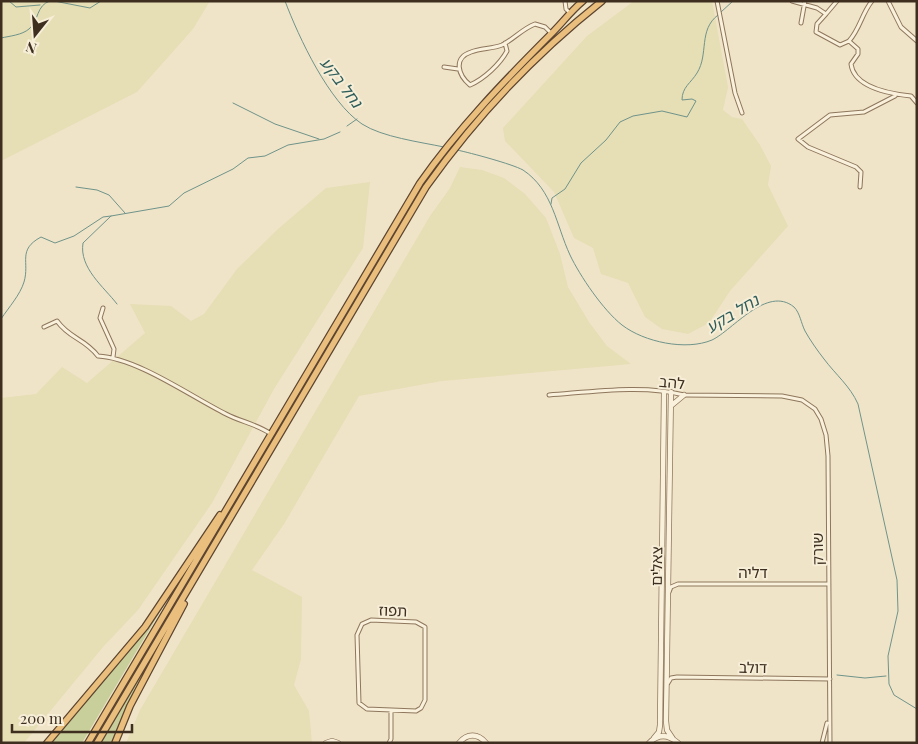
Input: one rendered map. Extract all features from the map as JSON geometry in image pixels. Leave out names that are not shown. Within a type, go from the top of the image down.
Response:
[{"type":"highway","points":[[88,743],[402,211],[458,132],[501,84],[552,33],[569,12],[583,1]]},
{"type":"highway","points":[[97,743],[409,215],[442,165],[506,89],[554,41],[602,1]]},
{"type":"highway","points":[[47,743],[145,627],[257,459]]},
{"type":"highway","points":[[115,743],[130,706],[217,542]]},
{"type":"street","points":[[566,1],[566,9],[569,12]]},
{"type":"street","points":[[718,1],[734,93],[742,113]]},
{"type":"street","points":[[792,1],[805,3],[826,14]]},
{"type":"street","points":[[837,1],[817,24],[816,32],[840,45],[849,41],[855,35],[861,18],[872,1]]},
{"type":"street","points":[[888,1],[901,26],[917,40]]},
{"type":"street","points":[[801,23],[805,3]]},
{"type":"street","points":[[458,69],[461,60],[472,52],[493,48],[505,43],[525,28],[534,24],[544,27],[552,33]]},
{"type":"street","points":[[849,41],[858,49],[858,54],[851,64],[852,72],[875,89],[896,96],[911,96],[917,104]]},
{"type":"street","points":[[444,67],[458,69],[470,85],[493,69],[505,55],[508,47],[505,43]]},
{"type":"street","points":[[860,187],[861,172],[856,167],[808,147],[798,139],[830,115],[864,112],[896,96]]},
{"type":"street","points":[[103,308],[100,318],[114,349],[113,357]]},
{"type":"street","points":[[44,327],[57,321],[65,332],[85,341],[98,356],[113,357],[178,388],[225,414],[242,422],[259,425],[272,434]]},
{"type":"street","name":"להב","points":[[548,395],[618,391],[671,392],[684,395],[794,397]]},
{"type":"street","name":"צאלים","points":[[654,738],[659,732],[660,725],[664,392]]},
{"type":"street","name":"צאלים","points":[[671,392],[666,726],[673,739]]},
{"type":"street","points":[[671,406],[684,395]]},
{"type":"street","name":"שורק","points":[[794,397],[807,402],[815,409],[825,429],[828,456],[830,743]]},
{"type":"street","points":[[668,574],[678,584]]},
{"type":"street","points":[[668,595],[671,587],[678,584]]},
{"type":"street","name":"דליה","points":[[678,584],[829,584]]},
{"type":"street","name":"תפוז","points":[[371,620],[422,623],[427,633],[424,704],[416,711],[391,711],[367,709],[359,703],[357,632],[362,624],[371,620]]},
{"type":"street","points":[[667,668],[670,674],[677,677]]},
{"type":"street","points":[[666,688],[669,681],[677,677]]},
{"type":"street","name":"דולב","points":[[677,677],[830,679]]},
{"type":"street","points":[[391,711],[390,741],[394,743]]},
{"type":"street","name":"שורק","points":[[822,743],[829,717]]},
{"type":"street","points":[[458,742],[473,735],[481,737],[486,743]]},
{"type":"street","points":[[649,743],[654,738],[664,736],[678,743]]},
{"type":"street","points":[[326,743],[332,741],[338,743]]},
{"type":"shaded area","points":[[1,1],[210,1],[193,29],[137,92],[1,161]]},
{"type":"shaded area","points":[[634,1],[712,1],[728,87],[723,110],[732,117],[742,119],[760,145],[771,166],[768,185],[788,226],[730,291],[709,323],[688,334],[662,329],[645,317],[628,283],[601,274],[593,248],[574,238],[554,192],[505,141],[503,128],[587,36]]},
{"type":"shaded area","points":[[460,167],[482,170],[504,178],[525,194],[546,218],[560,254],[568,287],[589,322],[607,346],[631,364],[442,381],[359,396],[284,524],[252,570],[302,597],[301,659],[294,685],[309,711],[312,743],[126,743],[140,710],[430,216],[450,188]]},
{"type":"shaded area","points":[[370,182],[363,248],[274,389],[212,503],[138,610],[103,647],[24,743],[1,743],[1,398],[36,394],[62,367],[87,383],[145,333],[130,304],[171,306],[191,321],[204,314],[237,269],[278,229],[326,188]]},
{"type":"green space","points":[[173,590],[82,743],[51,743],[135,644]]},
{"type":"green space","points":[[151,659],[111,743],[101,743]]},
{"type":"waterway","points":[[9,1],[16,7],[40,5]]},
{"type":"waterway","points":[[1,38],[19,34],[29,29],[35,22],[42,6],[50,1]]},
{"type":"waterway","points":[[54,1],[90,8],[101,1]]},
{"type":"waterway","name":"נחל בקע","points":[[285,1],[298,33],[316,68],[338,101],[350,114],[370,129],[444,147]]},
{"type":"waterway","points":[[721,12],[733,1]]},
{"type":"waterway","points":[[551,204],[552,198],[565,189],[581,163],[606,140],[620,122],[633,116],[662,111],[687,117],[696,101],[692,99],[682,100],[682,96],[687,85],[701,66],[708,28],[718,15]]},
{"type":"waterway","points":[[233,103],[275,124],[319,139]]},
{"type":"waterway","points":[[347,126],[357,119]]},
{"type":"waterway","points":[[117,304],[89,269],[83,252],[83,243],[111,216],[169,206],[184,193],[233,169],[248,158],[265,156],[288,145],[324,139],[340,132]]},
{"type":"waterway","name":"נחל בקע","points":[[457,150],[518,168],[533,178],[547,198],[565,244],[580,273],[600,302],[615,319],[631,331],[653,340],[678,345],[690,345],[712,340],[751,312],[773,301],[784,302],[796,309],[811,341],[847,386],[858,404],[897,580],[898,611],[888,656],[889,684],[894,695],[917,709]]},
{"type":"waterway","points":[[76,187],[97,190],[109,195],[125,213]]},
{"type":"waterway","points":[[1,319],[22,287],[27,252],[34,242],[41,237],[55,243],[74,236],[103,217],[111,216]]},
{"type":"waterway","points":[[837,675],[865,678],[886,676]]}]
